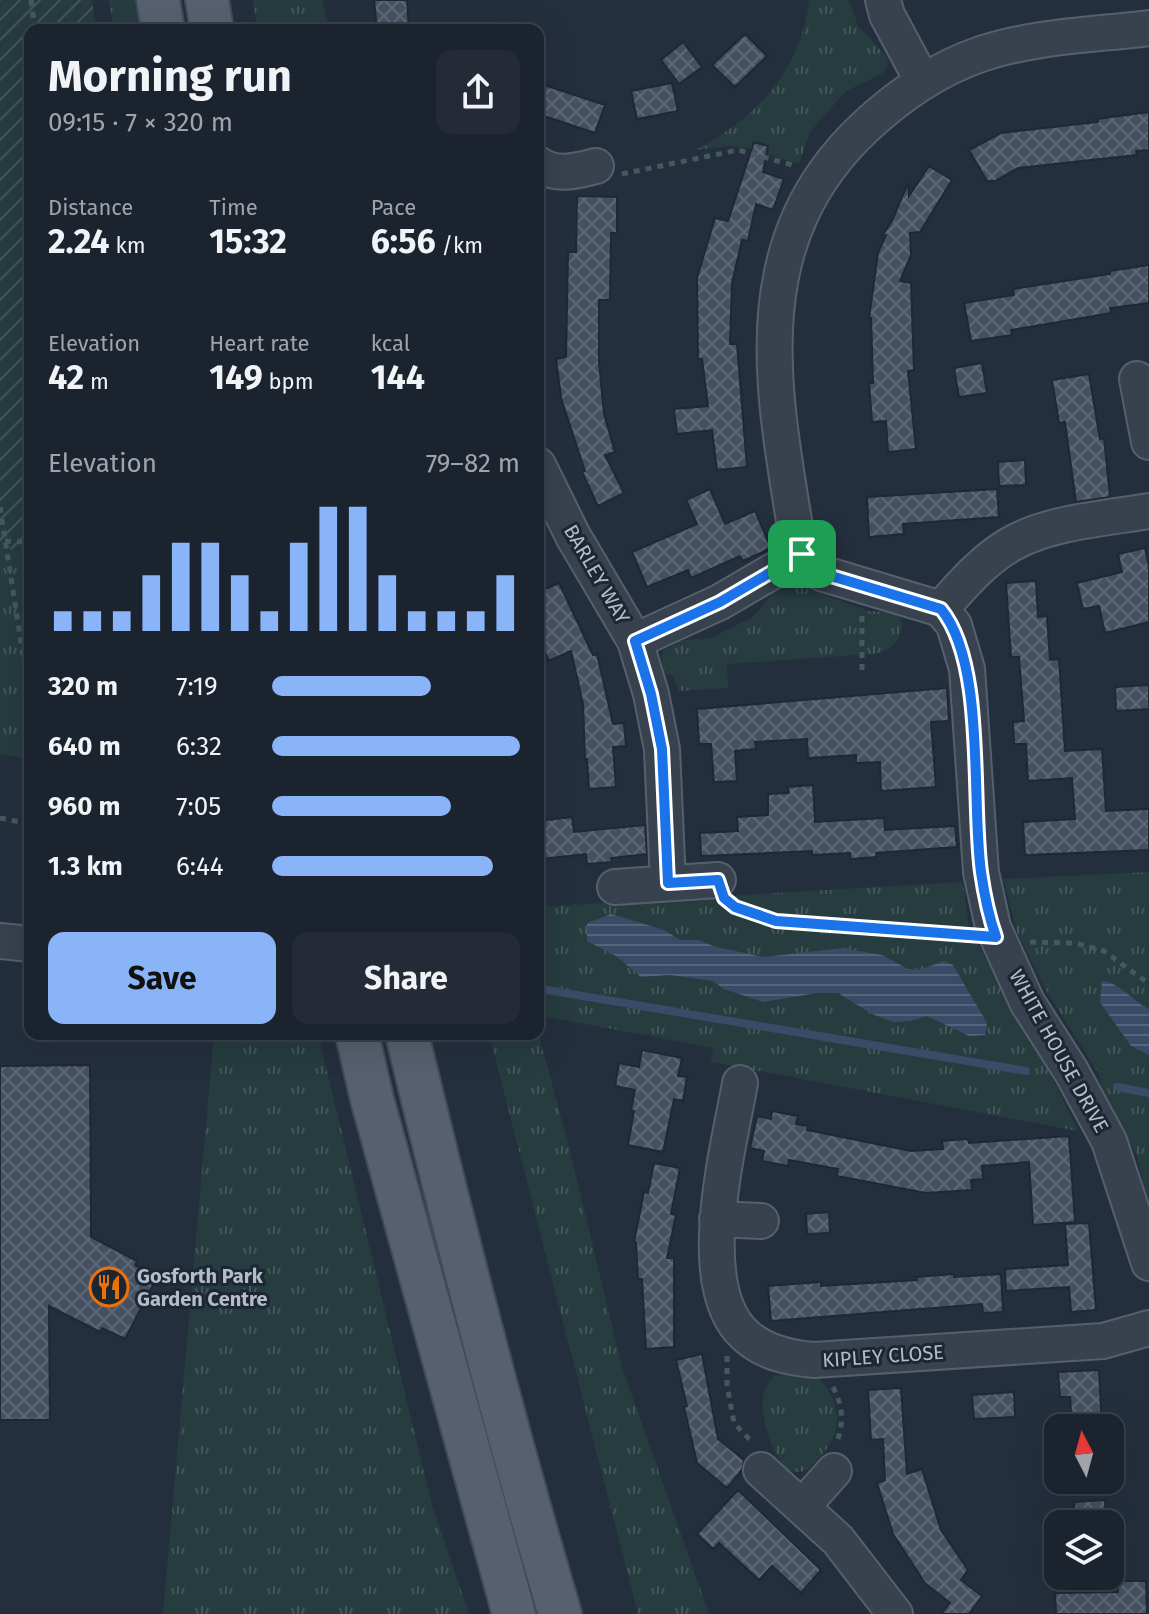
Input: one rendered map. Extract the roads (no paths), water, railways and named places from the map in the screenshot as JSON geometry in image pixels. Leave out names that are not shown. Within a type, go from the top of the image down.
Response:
[{"type":"main road","points":[[158,0],[162,24]]},
{"type":"main road","points":[[207,0],[211,24]]},
{"type":"main road","points":[[358,1040],[514,1614]]},
{"type":"main road","points":[[408,1040],[466,1277],[560,1614]]},
{"type":"street","points":[[883,0],[887,15],[923,82]]},
{"type":"street","points":[[1138,19],[983,53],[946,68],[881,112],[850,141],[806,202],[790,238],[777,289],[774,326],[776,397],[794,524],[802,554],[821,573],[941,609],[981,568],[1014,542],[1040,532],[1149,511]]},
{"type":"street","points":[[544,177],[596,166]]},
{"type":"street","points":[[1137,379],[1149,442]]},
{"type":"street","name":"BARLEY WAY","points":[[544,477],[573,536],[635,641],[651,694],[662,749],[668,883]]},
{"type":"street","name":"BARLEY WAY","points":[[635,641],[720,602],[802,554]]},
{"type":"street","name":"WHITE HOUSE DRIVE","points":[[941,609],[954,625],[967,669],[981,872],[996,937],[1027,1002],[1071,1071],[1109,1141],[1149,1263]]},
{"type":"street","points":[[615,887],[718,880]]},
{"type":"street","points":[[0,941],[24,943]]},
{"type":"street","name":"KIPLEY CLOSE","points":[[740,1083],[717,1219],[723,1301],[745,1335],[765,1349],[789,1358],[814,1360],[1103,1341],[1149,1328]]},
{"type":"street","points":[[717,1219],[761,1221]]},
{"type":"street","points":[[761,1461],[802,1507],[838,1540],[895,1614]]},
{"type":"street","points":[[802,1507],[832,1461]]},
{"type":"water","points":[[611,914],[664,930],[680,940],[698,940],[764,957],[843,948],[882,955],[908,969],[919,970],[944,961],[953,965],[987,1023],[985,1035],[969,1036],[927,1016],[893,1022],[872,1014],[838,993],[817,993],[763,1002],[724,989],[713,981],[670,975],[641,977],[616,956],[587,941],[587,923]]},
{"type":"water","points":[[1102,981],[1114,985],[1149,1009],[1149,1055],[1131,1046],[1100,1002]]},
{"type":"waterway","points":[[547,990],[1026,1071]]},
{"type":"waterway","points":[[1117,1087],[1149,1093]]},
{"type":"place","name":"Gosforth Park Garden Centre","points":[[109,1287]]}]
